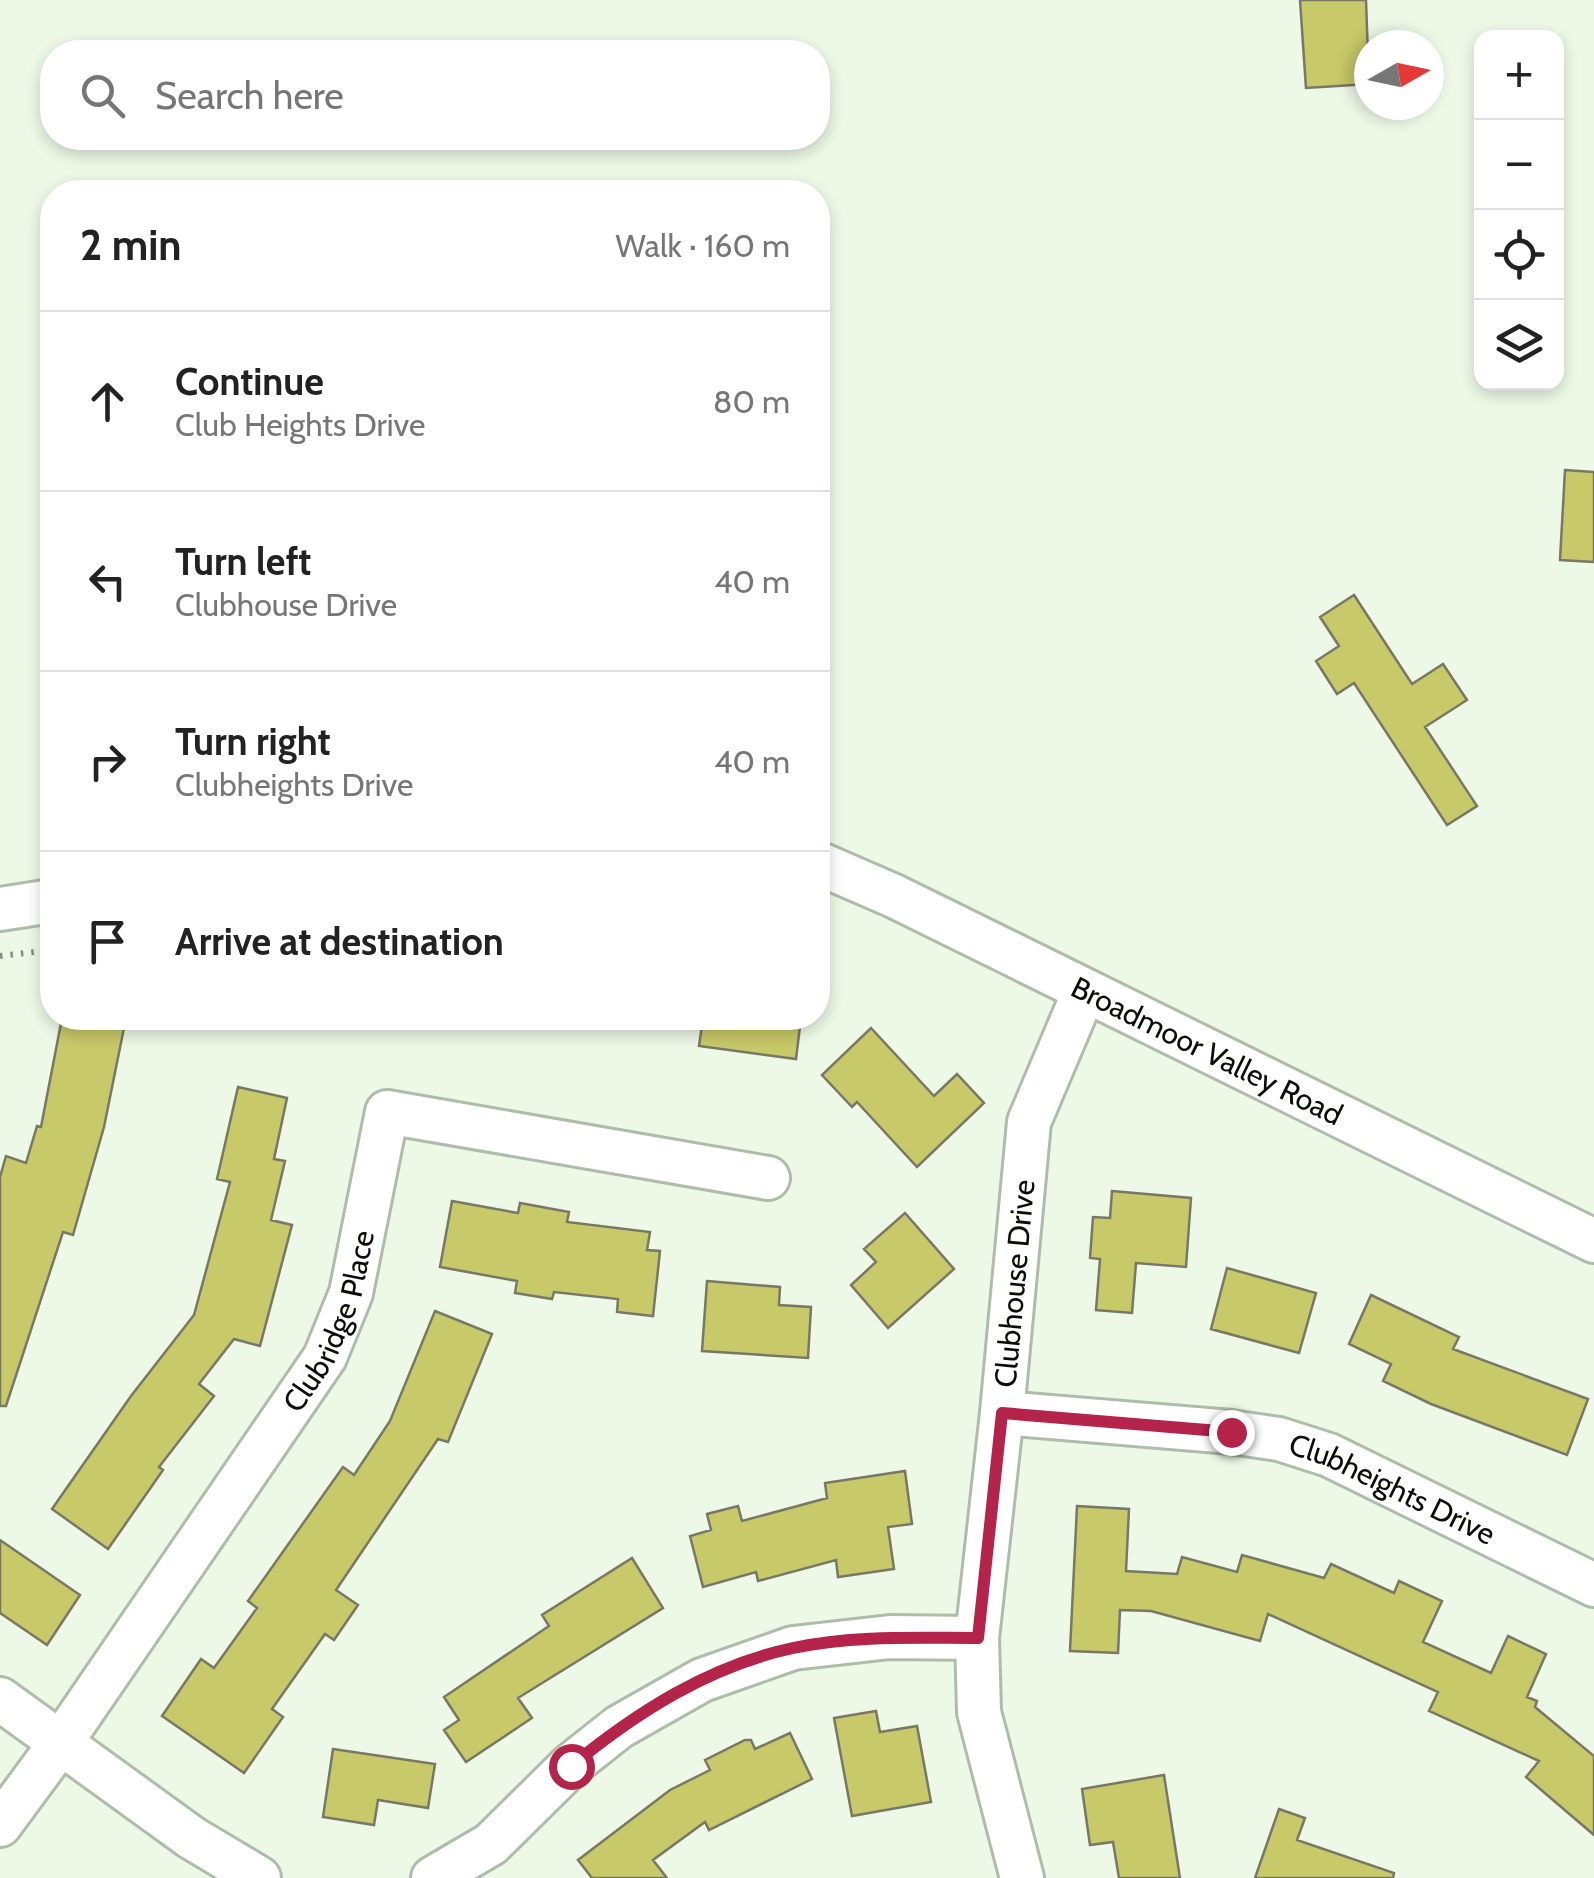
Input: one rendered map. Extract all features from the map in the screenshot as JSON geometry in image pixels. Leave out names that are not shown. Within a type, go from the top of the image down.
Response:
[{"type":"street","name":"Broadmoor Valley Road","points":[[830,869],[894,896],[1594,1240]]},
{"type":"street","points":[[0,909],[40,904]]},
{"type":"street","name":"Clubhouse Drive","points":[[1022,1878],[979,1712],[978,1638],[1029,1122],[1084,992]]},
{"type":"street","name":"Clubridge Place","points":[[0,1825],[62,1741],[325,1357],[352,1293],[387,1112],[768,1178]]},
{"type":"street","name":"Clubheights Drive","points":[[1002,1413],[1279,1439],[1329,1455],[1594,1584]]},
{"type":"street","points":[[433,1878],[491,1844],[571,1766],[619,1727],[702,1680],[793,1648],[825,1643],[890,1637],[978,1638]]},
{"type":"street","points":[[0,1698],[192,1838],[259,1878]]},
{"type":"path","points":[[0,956],[40,951]]},
{"type":"building","points":[[1300,0],[1366,0],[1367,30],[1354,30],[1354,85],[1306,88]]},
{"type":"building","points":[[1565,470],[1594,472],[1594,562],[1560,560]]},
{"type":"building","points":[[1354,595],[1412,684],[1443,664],[1467,700],[1425,727],[1477,806],[1447,825],[1354,683],[1337,694],[1316,661],[1339,646],[1320,617]]},
{"type":"building","points":[[871,1028],[934,1096],[957,1074],[984,1103],[917,1167],[857,1102],[852,1107],[822,1075]]},
{"type":"building","points":[[60,1030],[124,1030],[104,1127],[73,1235],[63,1232],[6,1406],[0,1406],[0,1177],[6,1156],[26,1163],[37,1126],[41,1127]]},
{"type":"building","points":[[701,1030],[800,1030],[796,1059],[699,1046]]},
{"type":"building","points":[[238,1087],[287,1098],[274,1159],[285,1161],[271,1220],[292,1225],[260,1346],[234,1339],[199,1384],[214,1396],[159,1467],[163,1470],[108,1549],[52,1509],[194,1315],[230,1182],[217,1179]]},
{"type":"building","points":[[1112,1191],[1191,1198],[1186,1267],[1136,1263],[1132,1313],[1096,1310],[1100,1259],[1090,1258],[1093,1217],[1110,1218]]},
{"type":"building","points":[[452,1201],[518,1213],[520,1203],[569,1212],[567,1222],[650,1232],[647,1250],[660,1251],[653,1316],[617,1312],[618,1299],[554,1292],[552,1299],[515,1293],[517,1281],[440,1267]]},
{"type":"building","points":[[905,1213],[954,1269],[888,1328],[851,1285],[876,1262],[864,1249]]},
{"type":"building","points":[[1227,1268],[1316,1293],[1299,1353],[1211,1329]]},
{"type":"building","points":[[707,1281],[780,1287],[779,1305],[811,1307],[808,1358],[702,1351]]},
{"type":"building","points":[[1371,1295],[1459,1337],[1453,1349],[1588,1399],[1567,1455],[1431,1404],[1383,1381],[1391,1364],[1349,1344]]},
{"type":"building","points":[[435,1311],[492,1334],[448,1442],[438,1439],[336,1590],[358,1605],[334,1640],[325,1634],[272,1709],[283,1717],[244,1773],[162,1716],[201,1659],[214,1668],[257,1608],[248,1601],[343,1467],[354,1475],[390,1421]]},
{"type":"building","points":[[905,1471],[912,1524],[888,1527],[894,1569],[838,1577],[836,1560],[758,1581],[756,1572],[703,1587],[690,1536],[711,1530],[707,1514],[738,1506],[742,1521],[827,1498],[825,1483]]},
{"type":"building","points":[[1077,1506],[1129,1509],[1126,1571],[1177,1574],[1182,1557],[1237,1572],[1242,1555],[1324,1578],[1331,1564],[1394,1593],[1399,1581],[1442,1601],[1423,1642],[1491,1673],[1508,1636],[1546,1654],[1527,1697],[1537,1701],[1535,1707],[1594,1756],[1594,1835],[1526,1777],[1539,1761],[1429,1711],[1438,1692],[1268,1614],[1260,1641],[1151,1611],[1120,1610],[1118,1653],[1070,1651]]},
{"type":"building","points":[[0,1540],[80,1595],[47,1645],[0,1613]]},
{"type":"building","points":[[632,1558],[663,1608],[518,1698],[532,1718],[466,1762],[444,1730],[459,1720],[444,1697],[549,1626],[542,1615]]},
{"type":"building","points":[[876,1711],[880,1732],[917,1726],[931,1802],[852,1816],[834,1718]]},
{"type":"building","points":[[790,1733],[812,1779],[709,1830],[705,1822],[653,1860],[667,1878],[592,1878],[578,1860],[670,1790],[710,1770],[705,1760],[745,1740],[751,1740],[755,1749]]},
{"type":"building","points":[[333,1749],[435,1764],[428,1808],[378,1800],[374,1825],[323,1817]]},
{"type":"building","points":[[1164,1775],[1180,1878],[1119,1878],[1113,1842],[1090,1845],[1082,1789]]},
{"type":"building","points":[[1279,1809],[1305,1818],[1297,1840],[1394,1873],[1393,1878],[1255,1878]]},
{"type":"route","points":[[571,1766],[619,1727],[662,1700],[744,1663],[793,1648],[842,1641],[978,1638],[1002,1413],[1231,1432]]}]
